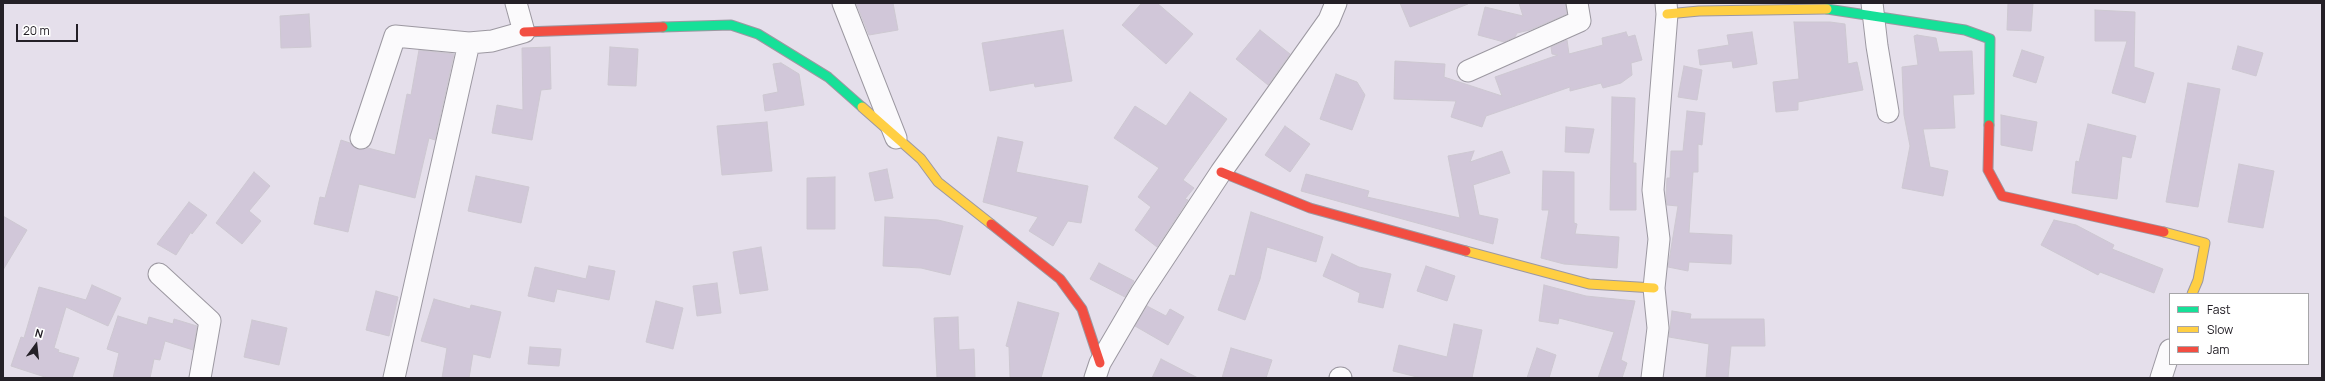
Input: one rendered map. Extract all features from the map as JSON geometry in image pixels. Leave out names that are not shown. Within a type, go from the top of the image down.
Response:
[{"type":"street","points":[[516,3],[524,32]]},
{"type":"street","points":[[843,3],[896,138]]},
{"type":"street","points":[[1097,370],[1141,293],[1221,172],[1329,20],[1336,3]]},
{"type":"street","points":[[1468,71],[1580,21],[1577,3]]},
{"type":"street","points":[[1652,378],[1658,328],[1654,288],[1658,239],[1653,190],[1666,8],[1699,11],[1873,9],[1965,30],[1990,39],[1988,170],[2002,196],[2188,237],[2205,243],[2198,280],[2192,293]]},
{"type":"street","points":[[1873,9],[1888,112]]},
{"type":"street","points":[[361,138],[395,36],[469,43],[492,41],[524,32],[731,25],[758,34],[828,77],[921,159],[938,182],[1060,279],[1082,309],[1097,370]]},
{"type":"street","points":[[394,378],[469,43]]},
{"type":"street","points":[[1221,172],[1310,208],[1582,282],[1654,288]]},
{"type":"street","points":[[159,274],[210,321],[200,378]]},
{"type":"street","points":[[2161,378],[2169,353]]},
{"type":"building","points":[[856,3],[893,3],[898,30],[869,35]]},
{"type":"building","points":[[1142,3],[1157,3],[1193,34],[1166,64],[1122,25]]},
{"type":"building","points":[[1400,3],[1467,3],[1468,4],[1410,27]]},
{"type":"building","points":[[1519,3],[1565,3],[1567,14],[1530,30],[1517,33],[1515,37],[1504,42],[1478,35],[1485,7],[1523,16]]},
{"type":"building","points":[[2008,3],[2033,3],[2031,31],[2007,30]]},
{"type":"building","points":[[2095,10],[2135,12],[2134,67],[2154,73],[2145,103],[2112,93],[2127,41],[2095,41]]},
{"type":"building","points":[[309,14],[311,47],[281,48],[280,16]]},
{"type":"building","points":[[1794,22],[1830,22],[1845,24],[1848,64],[1857,62],[1863,90],[1798,102],[1798,110],[1776,112],[1773,82],[1799,79]]},
{"type":"building","points":[[1063,30],[1072,81],[1035,87],[1034,83],[990,91],[982,43]]},
{"type":"building","points":[[1260,30],[1290,54],[1268,85],[1236,59]]},
{"type":"building","points":[[1626,32],[1628,37],[1635,35],[1642,60],[1631,63],[1632,75],[1621,83],[1603,88],[1601,83],[1570,91],[1570,87],[1486,116],[1482,127],[1451,117],[1456,101],[1394,99],[1395,61],[1445,64],[1444,77],[1502,96],[1495,77],[1558,55],[1552,54],[1551,47],[1567,40],[1569,54],[1603,45],[1602,38]]},
{"type":"building","points":[[1752,32],[1757,64],[1733,68],[1732,61],[1700,65],[1698,50],[1729,45],[1727,35]]},
{"type":"building","points":[[1917,35],[1936,38],[1939,52],[1972,51],[1974,94],[1953,95],[1955,128],[1923,129],[1930,167],[1948,171],[1943,196],[1902,188],[1910,146],[1904,115],[1902,67],[1918,65],[1914,36]]},
{"type":"building","points":[[2238,46],[2263,53],[2256,76],[2232,69]]},
{"type":"building","points":[[550,47],[551,89],[541,90],[532,140],[492,133],[497,105],[523,110],[522,48]]},
{"type":"building","points":[[610,47],[638,49],[636,86],[608,85]]},
{"type":"building","points":[[419,50],[454,54],[435,140],[429,138],[415,198],[359,184],[348,232],[314,224],[320,197],[325,198],[341,140],[350,143],[358,149],[368,148],[395,155],[407,94],[411,95]]},
{"type":"building","points":[[2022,50],[2044,57],[2036,83],[2013,76]]},
{"type":"building","points":[[781,63],[799,74],[804,105],[765,111],[763,95],[778,92],[773,64]]},
{"type":"building","points":[[1684,66],[1702,70],[1697,100],[1678,97]]},
{"type":"building","points":[[1336,74],[1357,82],[1365,95],[1352,130],[1320,119]]},
{"type":"building","points":[[2188,83],[2220,89],[2198,207],[2166,202]]},
{"type":"building","points":[[1190,92],[1227,119],[1183,180],[1194,188],[1185,199],[1188,200],[1157,247],[1135,230],[1151,207],[1138,197],[1159,168],[1114,138],[1135,106],[1166,126]]},
{"type":"building","points":[[1612,97],[1635,98],[1633,163],[1636,163],[1636,210],[1610,210]]},
{"type":"building","points":[[1687,111],[1705,113],[1702,145],[1698,144],[1698,172],[1693,172],[1689,233],[1732,235],[1731,264],[1689,262],[1688,271],[1668,267],[1678,206],[1667,205],[1666,196],[1667,178],[1670,178],[1671,151],[1683,151]]},
{"type":"building","points":[[2001,115],[2037,122],[2032,151],[2001,145]]},
{"type":"building","points":[[767,122],[772,171],[722,175],[717,126]]},
{"type":"building","points":[[2088,124],[2136,136],[2131,158],[2122,156],[2117,199],[2072,193],[2076,161],[2079,162]]},
{"type":"building","points":[[1285,126],[1310,144],[1290,172],[1265,155]]},
{"type":"building","points":[[1566,127],[1594,129],[1589,153],[1565,152]]},
{"type":"building","points":[[998,137],[1023,142],[1016,172],[1088,186],[1081,223],[1068,221],[1053,246],[1029,231],[1038,217],[983,202]]},
{"type":"building","points":[[1474,151],[1470,162],[1502,151],[1510,173],[1473,185],[1479,215],[1498,219],[1493,244],[1301,191],[1306,174],[1369,191],[1367,197],[1460,218],[1448,156]]},
{"type":"building","points":[[2239,164],[2274,171],[2263,228],[2228,222]]},
{"type":"building","points":[[887,169],[893,198],[875,201],[869,173]]},
{"type":"building","points":[[1543,171],[1574,172],[1574,223],[1577,224],[1575,234],[1619,237],[1617,268],[1564,264],[1541,258],[1549,210],[1542,210]]},
{"type":"building","points":[[254,172],[270,186],[249,211],[261,221],[242,244],[216,223]]},
{"type":"building","points":[[476,176],[529,187],[521,223],[468,211]]},
{"type":"building","points":[[835,177],[835,229],[807,229],[807,178]]},
{"type":"building","points":[[189,202],[207,215],[192,234],[191,232],[176,255],[157,244]]},
{"type":"building","points":[[1251,212],[1323,237],[1316,262],[1267,247],[1260,279],[1245,320],[1218,310],[1230,275],[1235,276]]},
{"type":"building","points":[[3,216],[27,230],[3,270]]},
{"type":"building","points":[[885,217],[938,220],[963,226],[950,275],[921,268],[883,266]]},
{"type":"building","points":[[2054,220],[2076,225],[2114,245],[2112,249],[2163,269],[2154,293],[2100,272],[2098,275],[2041,245]]},
{"type":"building","points":[[761,247],[768,290],[740,294],[733,252]]},
{"type":"building","points":[[1332,254],[1359,267],[1391,274],[1383,308],[1358,302],[1360,293],[1323,276]]},
{"type":"building","points":[[1099,263],[1134,281],[1125,297],[1090,279]]},
{"type":"building","points":[[589,266],[615,271],[609,300],[557,289],[554,302],[528,296],[535,267],[586,279]]},
{"type":"building","points":[[1426,266],[1455,276],[1447,301],[1417,291]]},
{"type":"building","points":[[717,283],[721,313],[697,316],[693,286]]},
{"type":"building","points":[[92,285],[121,298],[108,326],[66,307],[54,348],[59,350],[58,352],[79,358],[72,378],[48,378],[11,366],[21,337],[24,338],[39,287],[86,300]]},
{"type":"building","points":[[1544,285],[1586,296],[1635,301],[1621,360],[1627,363],[1622,378],[1598,378],[1614,332],[1559,318],[1558,324],[1539,321]]},
{"type":"building","points":[[376,291],[398,297],[389,336],[366,330]]},
{"type":"building","points":[[434,299],[470,309],[471,305],[501,312],[490,358],[473,354],[469,378],[442,378],[447,348],[421,341]]},
{"type":"building","points":[[656,301],[683,308],[673,349],[646,342]]},
{"type":"building","points":[[1018,302],[1059,313],[1041,378],[1010,378],[1009,347],[1006,346]]},
{"type":"building","points":[[1147,306],[1166,316],[1170,309],[1184,317],[1168,345],[1135,326]]},
{"type":"building","points":[[1672,311],[1691,314],[1690,319],[1764,319],[1765,346],[1731,346],[1728,378],[1706,378],[1709,344],[1669,337]]},
{"type":"building","points":[[118,316],[147,325],[149,317],[173,324],[174,319],[197,326],[193,350],[165,341],[160,360],[154,359],[150,378],[113,378],[119,353],[107,349]]},
{"type":"building","points":[[958,317],[959,350],[974,349],[975,378],[937,378],[934,318]]},
{"type":"building","points":[[252,320],[287,328],[279,365],[244,357]]},
{"type":"building","points":[[1454,324],[1482,330],[1472,378],[1421,378],[1393,371],[1399,345],[1447,357]]},
{"type":"building","points":[[530,347],[561,349],[559,366],[528,364]]},
{"type":"building","points":[[1231,348],[1272,360],[1266,378],[1222,378]]},
{"type":"building","points":[[1537,348],[1556,355],[1549,378],[1527,378]]},
{"type":"building","points":[[1161,359],[1198,378],[1152,378]]},
{"type":"traffic: fast","points":[[1827,9],[1965,30],[1990,39],[1989,125]]},
{"type":"traffic: fast","points":[[663,27],[731,25],[758,34],[828,77],[862,107]]},
{"type":"traffic: slow","points":[[1667,14],[1699,11],[1827,9]]},
{"type":"traffic: slow","points":[[862,107],[921,159],[938,182],[991,224]]},
{"type":"traffic: slow","points":[[2164,232],[2205,243],[2198,280],[2192,293]]},
{"type":"traffic: slow","points":[[1466,251],[1589,284],[1654,288]]},
{"type":"traffic: jam","points":[[524,32],[663,27]]},
{"type":"traffic: jam","points":[[1989,125],[1988,170],[2002,196],[2164,232]]},
{"type":"traffic: jam","points":[[1221,172],[1310,208],[1466,251]]},
{"type":"traffic: jam","points":[[991,224],[1060,279],[1082,309],[1100,363]]}]
